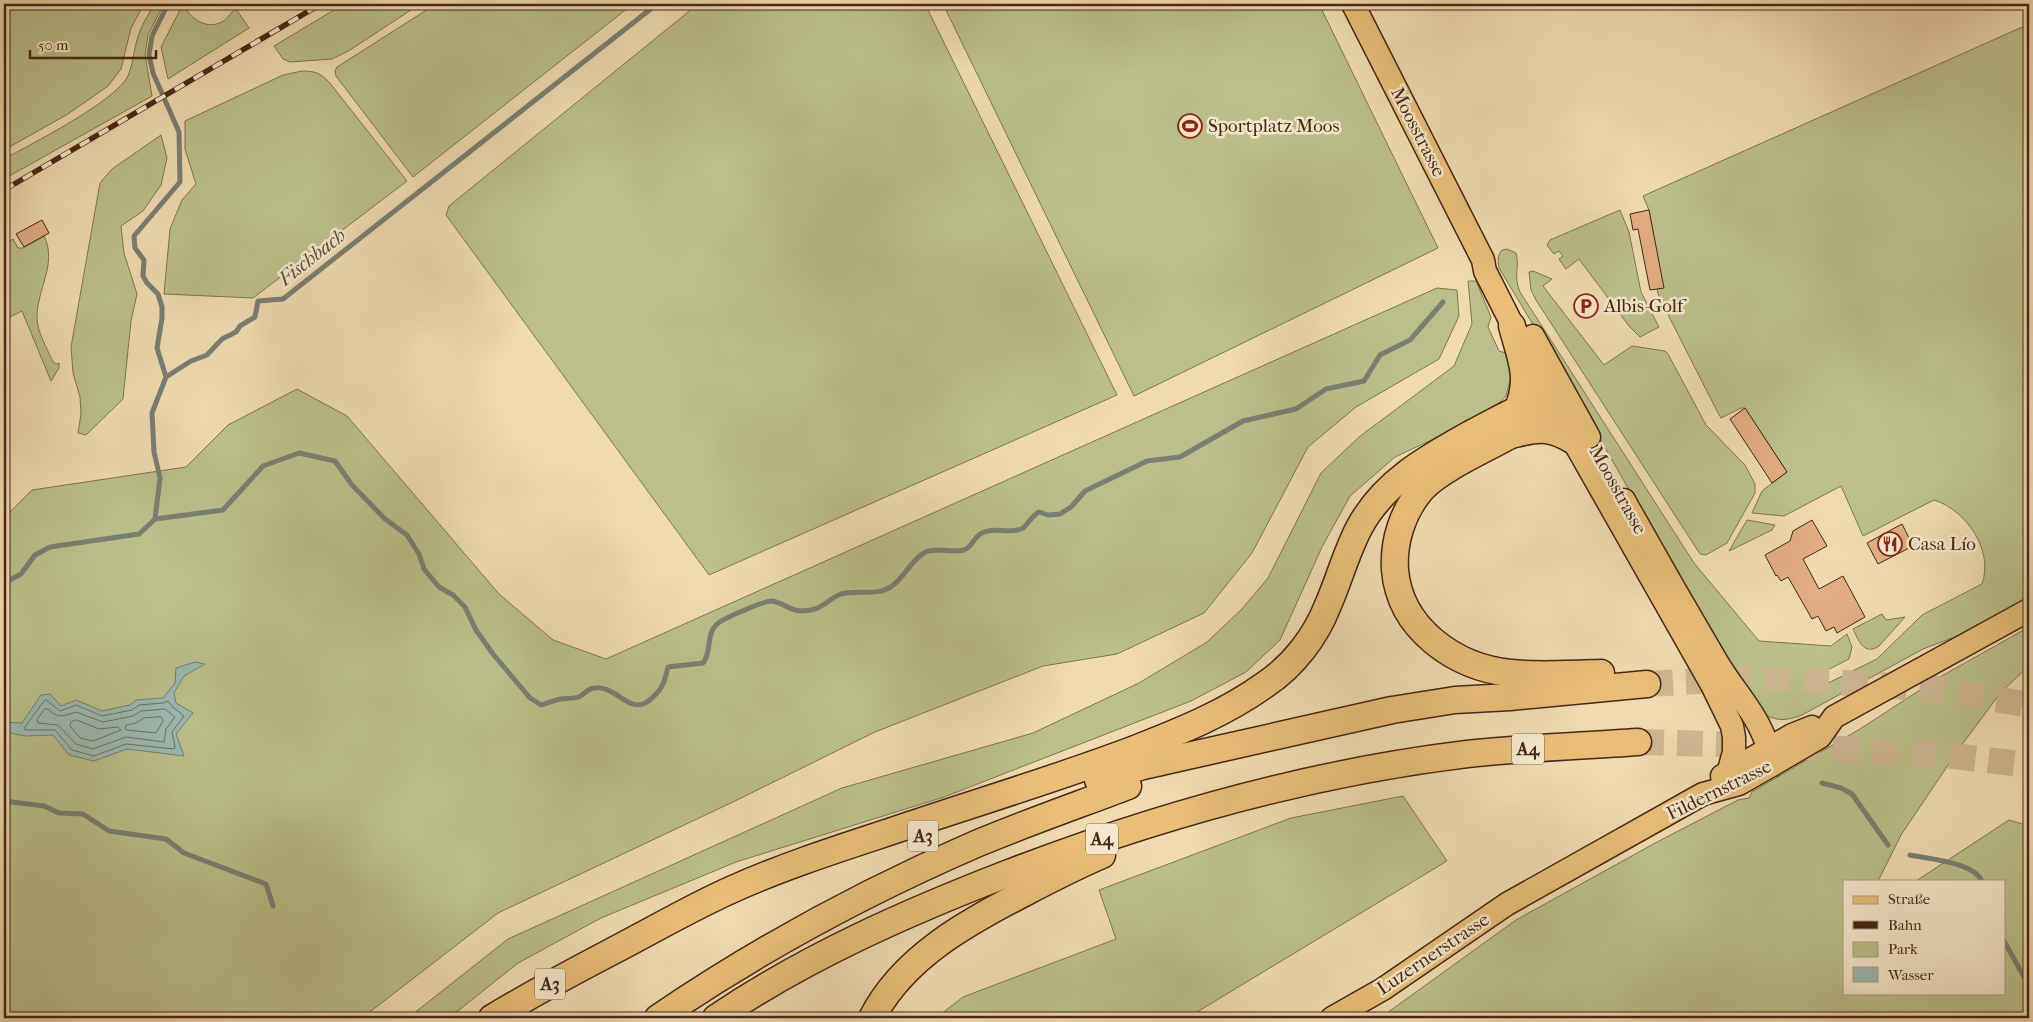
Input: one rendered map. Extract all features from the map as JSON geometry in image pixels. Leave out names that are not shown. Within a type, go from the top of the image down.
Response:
[{"type":"highway","points":[[1512,326],[1525,382],[1518,408]]},
{"type":"highway","points":[[610,952],[680,914],[736,888],[828,853],[1099,763],[1210,718],[1245,698],[1269,682],[1292,662],[1310,638],[1328,608],[1348,550],[1360,526],[1373,506],[1392,484],[1436,454],[1518,408],[1556,398]]},
{"type":"highway","points":[[1512,434],[1556,398]]},
{"type":"highway","points":[[1512,434],[1536,429],[1550,429],[1574,441]]},
{"type":"highway","name":"A4","points":[[658,1018],[718,979],[817,922],[927,867],[1043,817],[1244,743],[1382,712],[1455,700],[1510,697],[1646,678],[1579,674],[1510,673],[1480,666],[1457,657],[1431,640],[1413,620],[1397,584],[1395,549],[1400,526],[1414,500],[1423,488],[1436,477],[1512,434]]},
{"type":"highway","name":"A4","points":[[716,1018],[785,976],[861,936],[914,911],[1003,875],[1112,835],[1240,797],[1332,776],[1468,754],[1638,742]]},
{"type":"highway","name":"A3","points":[[492,1018],[610,952],[690,918],[746,897],[922,836],[1143,766],[1244,743]]},
{"type":"highway","points":[[872,1018],[884,997],[908,968],[932,949],[984,915],[1085,862],[1240,797]]},
{"type":"main road","name":"Moosstrasse","points":[[1353,4],[1483,260],[1485,271],[1512,326],[1718,664],[1756,718],[1766,756]]},
{"type":"main road","name":"Moosstrasse","points":[[1483,260],[1491,266],[1556,398],[1574,441],[1712,685],[1732,726],[1734,752],[1729,770]]},
{"type":"main road","points":[[1703,794],[1729,770],[1766,756],[1792,735],[1834,717],[2029,610]]},
{"type":"main road","name":"Moosstrasse","points":[[1712,685],[1745,734],[1766,756]]},
{"type":"main road","points":[[1756,718],[1780,727],[1834,717]]},
{"type":"main road","name":"Fildernstrasse","points":[[1507,904],[1703,794],[1738,784],[1766,756]]},
{"type":"main road","name":"Luzernerstrasse","points":[[1332,1018],[1383,989],[1507,904]]},
{"type":"green space","points":[[5,4],[144,4],[131,28],[121,69],[108,86],[68,114],[4,150]]},
{"type":"green space","points":[[154,4],[164,4],[148,35],[145,55],[152,96],[4,179],[4,159],[71,122],[107,98],[120,86],[128,76],[138,36]]},
{"type":"green space","points":[[183,4],[195,19],[212,25],[225,20],[236,9],[249,28],[168,79],[161,47]]},
{"type":"green space","points":[[344,4],[420,4],[350,50],[332,59],[290,62],[283,59],[274,46]]},
{"type":"green space","points":[[436,4],[633,4],[413,177],[336,76],[335,71],[337,67]]},
{"type":"green space","points":[[698,4],[925,4],[1117,395],[709,575],[446,215],[449,206]]},
{"type":"green space","name":"Sportplatz Moos","points":[[943,4],[1319,4],[1438,248],[1134,396]]},
{"type":"green space","points":[[2029,24],[2029,602],[1986,625],[1923,649],[1802,715],[1789,719],[1770,717],[1756,706],[1737,679],[1567,381],[1499,268],[1499,254],[1502,250],[1507,249],[1516,253],[1517,281],[1520,292],[1694,563],[1759,641],[1831,646],[1847,634],[1852,647],[1849,659],[1814,677],[1818,688],[1877,659],[1922,615],[1982,584],[1985,571],[1981,545],[1975,533],[1957,513],[1946,505],[1934,500],[1863,536],[1841,486],[1784,516],[1752,513],[1762,491],[1787,472],[1745,408],[1741,408],[1721,418],[1717,411],[1659,297],[1657,289],[1663,287],[1649,210],[1643,196]]},
{"type":"green space","points":[[302,71],[317,73],[329,82],[407,181],[253,298],[164,294],[170,229],[182,200],[196,184],[185,149],[185,121],[283,75]]},
{"type":"green space","points":[[161,135],[167,158],[161,185],[143,211],[121,226],[124,253],[137,294],[131,321],[123,399],[86,435],[78,433],[81,414],[80,397],[73,373],[71,347],[100,183],[112,169]]},
{"type":"green space","points":[[1620,210],[1629,232],[1641,292],[1659,327],[1640,337],[1629,326],[1579,259],[1566,269],[1559,259],[1563,256],[1559,251],[1554,254],[1547,245],[1550,240]]},
{"type":"green space","points":[[44,236],[48,246],[49,257],[37,319],[41,336],[53,362],[59,363],[59,368],[51,381],[22,311],[4,320],[4,245],[13,239],[18,248],[23,248]]},
{"type":"green space","points":[[1533,271],[1552,279],[1543,286],[1604,365],[1632,346],[1665,351],[1668,354],[1706,425],[1745,465],[1755,484],[1755,493],[1727,543],[1706,555],[1700,554],[1536,300],[1531,290],[1529,272]]},
{"type":"green space","points":[[1468,281],[1476,281],[1491,317],[1488,327],[1499,351],[1509,354],[1511,377],[1506,396],[1489,413],[1395,457],[1350,496],[1322,547],[1280,640],[1246,672],[1191,701],[944,797],[736,862],[601,918],[518,963],[449,1018],[408,1018],[508,939],[842,788],[1033,733],[1139,683],[1207,642],[1242,609],[1268,578],[1321,473],[1359,437],[1454,366],[1472,324]]},
{"type":"green space","points":[[1437,288],[1457,290],[1459,316],[1439,359],[1356,407],[1308,447],[1252,553],[1204,613],[1117,654],[1043,666],[875,732],[735,801],[498,913],[362,1018],[4,1018],[4,518],[32,490],[186,467],[228,425],[297,389],[347,416],[499,594],[553,640],[606,659]]},
{"type":"green space","points":[[1747,520],[1775,525],[1772,530],[1729,551]]},
{"type":"green space","points":[[1882,614],[1886,620],[1905,617],[1879,646],[1874,649],[1866,648],[1860,642],[1853,629]]},
{"type":"green space","points":[[2029,627],[2029,666],[2001,692],[1961,746],[1901,835],[1878,880],[1843,880],[1843,994],[2006,994],[2006,880],[1918,880],[2009,820],[2029,826],[2029,1018],[1380,1018],[1516,920],[1657,842],[1738,800],[1749,798],[1752,792],[1860,729],[1940,677]]},
{"type":"green space","points":[[1403,796],[1447,861],[1187,1018],[936,1018],[963,997],[1116,939],[1099,890],[1291,818]]},
{"type":"water","points":[[195,662],[205,664],[184,676],[174,693],[176,703],[193,713],[176,734],[184,756],[127,749],[94,761],[69,755],[53,735],[26,736],[4,732],[4,722],[22,723],[41,695],[50,694],[61,706],[76,700],[102,711],[130,705],[136,700],[163,698],[175,683],[176,668]]},
{"type":"building","points":[[1649,210],[1664,288],[1650,290],[1638,229],[1633,230],[1630,214]]},
{"type":"building","points":[[42,220],[49,233],[24,247],[16,234]]},
{"type":"building","points":[[1745,408],[1787,472],[1772,483],[1730,419]]},
{"type":"building","points":[[1812,520],[1827,546],[1803,559],[1819,589],[1843,576],[1865,617],[1837,633],[1834,627],[1826,631],[1818,616],[1812,619],[1788,577],[1781,581],[1776,576],[1765,555],[1790,541],[1793,531]]},
{"type":"building","name":"Casa Lío","points":[[1902,524],[1913,546],[1878,564],[1867,543]]},
{"type":"waterway","points":[[166,377],[157,348],[162,307],[158,294],[143,276],[144,260],[135,248],[134,236],[180,182],[179,132],[153,73],[149,55],[152,36],[168,4]]},
{"type":"waterway","name":"Fischbach","points":[[4,583],[21,574],[35,555],[50,547],[139,534],[155,519],[160,478],[154,452],[152,413],[166,377],[191,361],[207,355],[222,339],[236,332],[240,326],[255,317],[258,301],[283,299],[657,4]]},
{"type":"waterway","points":[[155,519],[223,510],[263,466],[299,453],[335,461],[352,485],[385,519],[407,535],[419,554],[424,569],[439,587],[453,595],[465,607],[476,630],[493,654],[530,698],[541,705],[560,699],[579,697],[593,688],[603,688],[624,700],[638,705],[645,703],[659,690],[665,680],[668,667],[703,663],[706,659],[713,629],[720,622],[752,607],[772,601],[798,611],[804,611],[819,607],[841,594],[874,592],[886,589],[897,582],[917,559],[926,552],[935,550],[964,550],[980,534],[985,532],[1021,529],[1039,512],[1048,515],[1060,514],[1071,507],[1085,491],[1147,461],[1180,457],[1243,421],[1296,409],[1326,389],[1364,381],[1380,355],[1410,340],[1443,302]]},
{"type":"waterway","points":[[1822,783],[1841,788],[1852,794],[1888,845]]},
{"type":"waterway","points":[[4,801],[44,806],[59,813],[83,814],[109,831],[166,839],[184,853],[266,884],[273,906]]},
{"type":"waterway","points":[[1910,855],[1960,865],[1970,869],[1981,880]]},
{"type":"waterway","points":[[2006,945],[2029,986]]},
{"type":"tunnel","points":[[1647,684],[1736,679],[1802,680],[1938,689],[2029,705]]},
{"type":"tunnel","points":[[1638,742],[1785,746],[1937,754],[2029,765]]},
{"type":"railway","points":[[4,190],[321,4]]},
{"type":"place","name":"Sportplatz Moos","points":[[1190,126]]},
{"type":"place","name":"Albis-Golf","points":[[1586,306]]},
{"type":"place","name":"Casa Lío","points":[[1890,544]]}]
